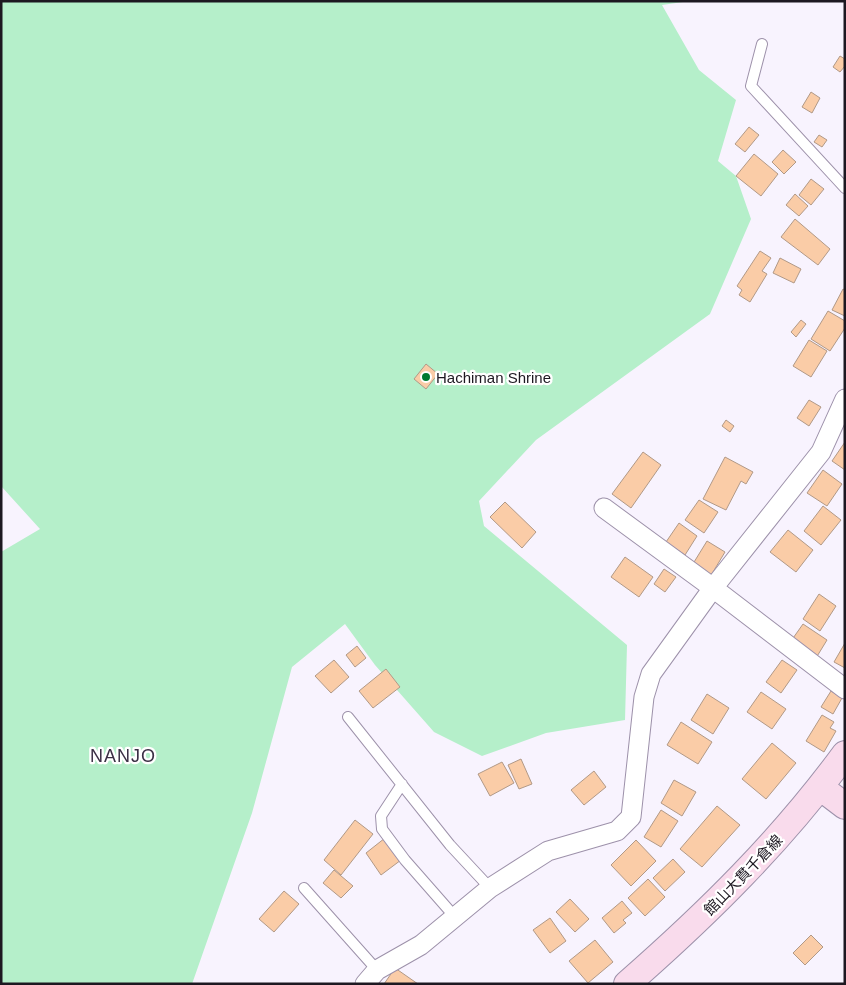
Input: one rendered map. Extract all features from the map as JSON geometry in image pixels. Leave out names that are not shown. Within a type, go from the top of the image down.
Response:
[{"type":"main road","name":"館山大貫千倉線","points":[[627,984],[692,928],[779,838],[845,754]]},
{"type":"main road","points":[[820,788],[845,806]]},
{"type":"street","points":[[371,977],[421,945],[490,888],[548,851],[617,831],[631,817],[644,697],[651,674],[713,588],[821,452],[845,399]]},
{"type":"street","points":[[604,508],[845,689]]},
{"type":"lane","points":[[762,44],[751,86],[845,188]]},
{"type":"lane","points":[[348,717],[450,845],[490,888]]},
{"type":"lane","points":[[402,784],[381,816],[382,829],[405,860],[455,916]]},
{"type":"lane","points":[[304,888],[371,977]]},
{"type":"green space","points":[[1,1],[690,1],[662,5],[699,70],[736,100],[718,161],[736,176],[751,219],[710,314],[536,440],[479,501],[484,526],[627,645],[625,720],[546,733],[482,756],[434,732],[375,665],[345,624],[292,667],[252,813],[192,984],[1,984],[1,552],[40,529],[1,486]]},
{"type":"building","points":[[840,56],[845,59],[845,66],[840,72],[833,67]]},
{"type":"building","points":[[811,92],[820,98],[812,113],[802,107]]},
{"type":"building","points":[[749,127],[759,135],[745,152],[735,144]]},
{"type":"building","points":[[819,135],[827,140],[822,147],[814,142]]},
{"type":"building","points":[[783,150],[796,162],[784,174],[772,162]]},
{"type":"building","points":[[754,154],[778,174],[761,196],[736,176]]},
{"type":"building","points":[[811,179],[824,189],[811,205],[799,195]]},
{"type":"building","points":[[795,194],[808,206],[799,216],[786,205]]},
{"type":"building","points":[[795,219],[830,249],[818,265],[781,237]]},
{"type":"building","points":[[760,251],[771,258],[762,271],[767,274],[750,302],[739,295],[742,290],[737,286]]},
{"type":"building","points":[[780,258],[801,269],[794,283],[773,273]]},
{"type":"building","points":[[843,289],[845,290],[845,316],[832,310]]},
{"type":"building","points":[[828,311],[845,321],[845,328],[830,351],[811,339]]},
{"type":"building","points":[[801,320],[806,324],[796,337],[791,332]]},
{"type":"building","points":[[809,340],[827,351],[811,377],[793,366]]},
{"type":"building","name":"Hachiman Shrine","points":[[426,364],[438,374],[426,389],[414,379]]},
{"type":"building","points":[[809,400],[821,407],[809,426],[797,418]]},
{"type":"building","points":[[726,420],[734,426],[730,432],[722,426]]},
{"type":"building","points":[[845,442],[845,470],[832,461]]},
{"type":"building","points":[[643,452],[661,465],[631,508],[612,494]]},
{"type":"building","points":[[725,457],[753,472],[746,484],[741,481],[726,510],[703,499]]},
{"type":"building","points":[[823,470],[842,484],[827,506],[807,493]]},
{"type":"building","points":[[699,500],[718,512],[704,533],[685,520]]},
{"type":"building","points":[[505,502],[536,532],[522,548],[490,517]]},
{"type":"building","points":[[823,506],[841,520],[821,545],[804,531]]},
{"type":"building","points":[[679,523],[697,536],[685,555],[666,542]]},
{"type":"building","points":[[788,530],[813,550],[796,572],[770,552]]},
{"type":"building","points":[[707,541],[725,552],[710,577],[691,567]]},
{"type":"building","points":[[625,557],[653,577],[639,597],[611,577]]},
{"type":"building","points":[[664,569],[676,577],[665,592],[654,584]]},
{"type":"building","points":[[819,594],[836,606],[820,631],[803,619]]},
{"type":"building","points":[[803,624],[827,640],[816,658],[791,641]]},
{"type":"building","points":[[845,643],[845,668],[834,662]]},
{"type":"building","points":[[357,646],[366,658],[355,667],[346,655]]},
{"type":"building","points":[[334,660],[349,677],[331,693],[315,676]]},
{"type":"building","points":[[782,660],[797,670],[781,693],[766,682]]},
{"type":"building","points":[[386,669],[400,687],[373,708],[359,691]]},
{"type":"building","points":[[831,691],[842,698],[833,714],[821,707]]},
{"type":"building","points":[[761,692],[786,709],[772,729],[747,712]]},
{"type":"building","points":[[707,694],[729,708],[713,734],[691,720]]},
{"type":"building","points":[[822,715],[834,722],[830,728],[836,731],[824,752],[806,741]]},
{"type":"building","points":[[681,722],[712,742],[698,764],[667,745]]},
{"type":"building","points":[[772,743],[796,763],[766,799],[742,779]]},
{"type":"building","points":[[521,759],[532,784],[519,789],[508,765]]},
{"type":"building","points":[[502,762],[514,783],[490,796],[478,774]]},
{"type":"building","points":[[594,771],[606,787],[584,805],[571,790]]},
{"type":"building","points":[[674,780],[696,792],[682,816],[661,803]]},
{"type":"building","points":[[717,806],[740,825],[702,867],[680,849]]},
{"type":"building","points":[[661,810],[678,821],[661,847],[644,837]]},
{"type":"building","points":[[355,820],[373,834],[341,875],[324,860]]},
{"type":"building","points":[[385,838],[401,860],[381,875],[366,853]]},
{"type":"building","points":[[636,840],[656,861],[631,886],[611,865]]},
{"type":"building","points":[[673,859],[685,872],[665,891],[653,878]]},
{"type":"building","points":[[334,870],[353,886],[341,898],[323,883]]},
{"type":"building","points":[[648,879],[665,897],[645,916],[628,898]]},
{"type":"building","points":[[284,891],[299,904],[274,932],[259,919]]},
{"type":"building","points":[[570,899],[589,919],[575,932],[556,912]]},
{"type":"building","points":[[622,901],[632,913],[623,920],[626,923],[614,933],[602,918]]},
{"type":"building","points":[[550,918],[566,941],[550,953],[533,930]]},
{"type":"building","points":[[811,935],[823,947],[805,965],[793,953]]},
{"type":"building","points":[[595,940],[613,962],[588,983],[569,961]]},
{"type":"building","points":[[395,968],[418,984],[384,984]]},
{"type":"place","name":"Hachiman Shrine","points":[[426,377]]},
{"type":"district","name":"NANJO","points":[[123,756]]}]
